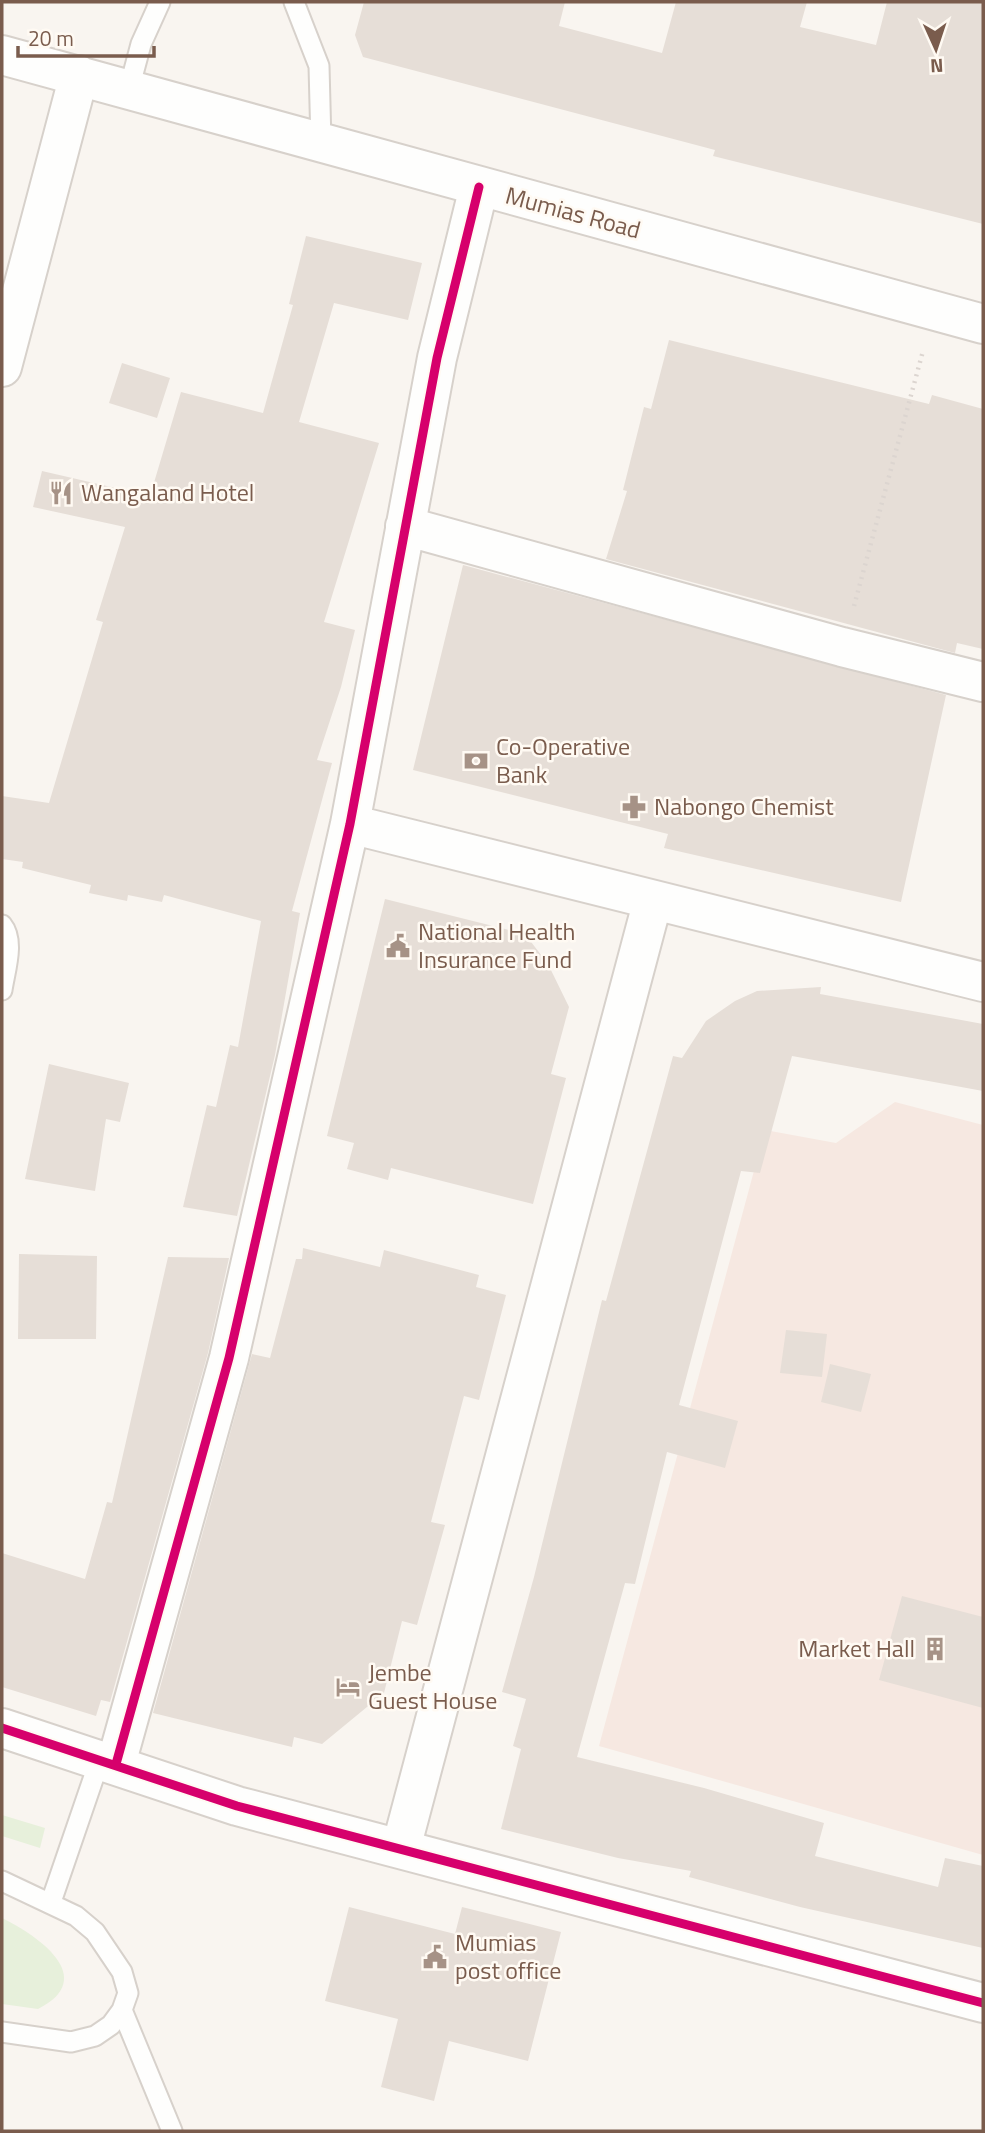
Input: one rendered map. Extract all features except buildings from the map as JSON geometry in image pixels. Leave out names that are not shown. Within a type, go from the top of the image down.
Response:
[{"type":"street","name":"Mumias Road","points":[[2,55],[983,324]]},
{"type":"street","points":[[2,367],[79,75]]},
{"type":"street","points":[[108,1761],[229,1358],[350,824],[437,358],[479,187]]},
{"type":"street","points":[[405,526],[842,647],[983,682]]},
{"type":"street","points":[[350,824],[653,900],[791,931],[983,982]]},
{"type":"street","points":[[401,1849],[653,900]]},
{"type":"street","points":[[2,1728],[237,1806],[983,2003]]},
{"type":"lane","points":[[128,89],[141,44],[160,2]]},
{"type":"lane","points":[[294,2],[319,66],[321,143]]},
{"type":"lane","points":[[2,925],[7,931],[8,955],[2,989]]},
{"type":"lane","points":[[51,1902],[108,1761]]},
{"type":"lane","points":[[2,1881],[51,1902],[76,1916],[95,1932],[122,1972],[128,1993],[122,2010],[111,2025],[95,2036],[71,2042],[2,2032]]},
{"type":"lane","points":[[122,2010],[172,2131]]},
{"type":"path","points":[[842,647],[934,311]]},
{"type":"shaded area","points":[[895,1102],[983,1125],[983,1855],[599,1746],[765,1130],[836,1143]]},
{"type":"green space","points":[[2,1815],[45,1828],[40,1848],[2,1836]]},
{"type":"green space","points":[[2,1918],[45,1946],[63,1971],[63,1984],[56,1997],[38,2009],[2,2004]]},
{"type":"cycle path","points":[[116,1764],[229,1358],[350,824],[437,358],[479,187]]},
{"type":"cycle path","points":[[2,1728],[237,1806],[983,2003]]},
{"type":"place","name":"Wangaland Hotel","points":[[61,493]]},
{"type":"place","name":"Co-Operative Bank","points":[[476,761]]},
{"type":"place","name":"Nabongo Chemist","points":[[634,807]]},
{"type":"place","name":"National Health Insurance Fund","points":[[398,946]]},
{"type":"place","name":"Market Hall","points":[[935,1649]]},
{"type":"place","name":"Jembe Guest House","points":[[348,1687]]},
{"type":"place","name":"Mumias post office","points":[[435,1957]]}]
